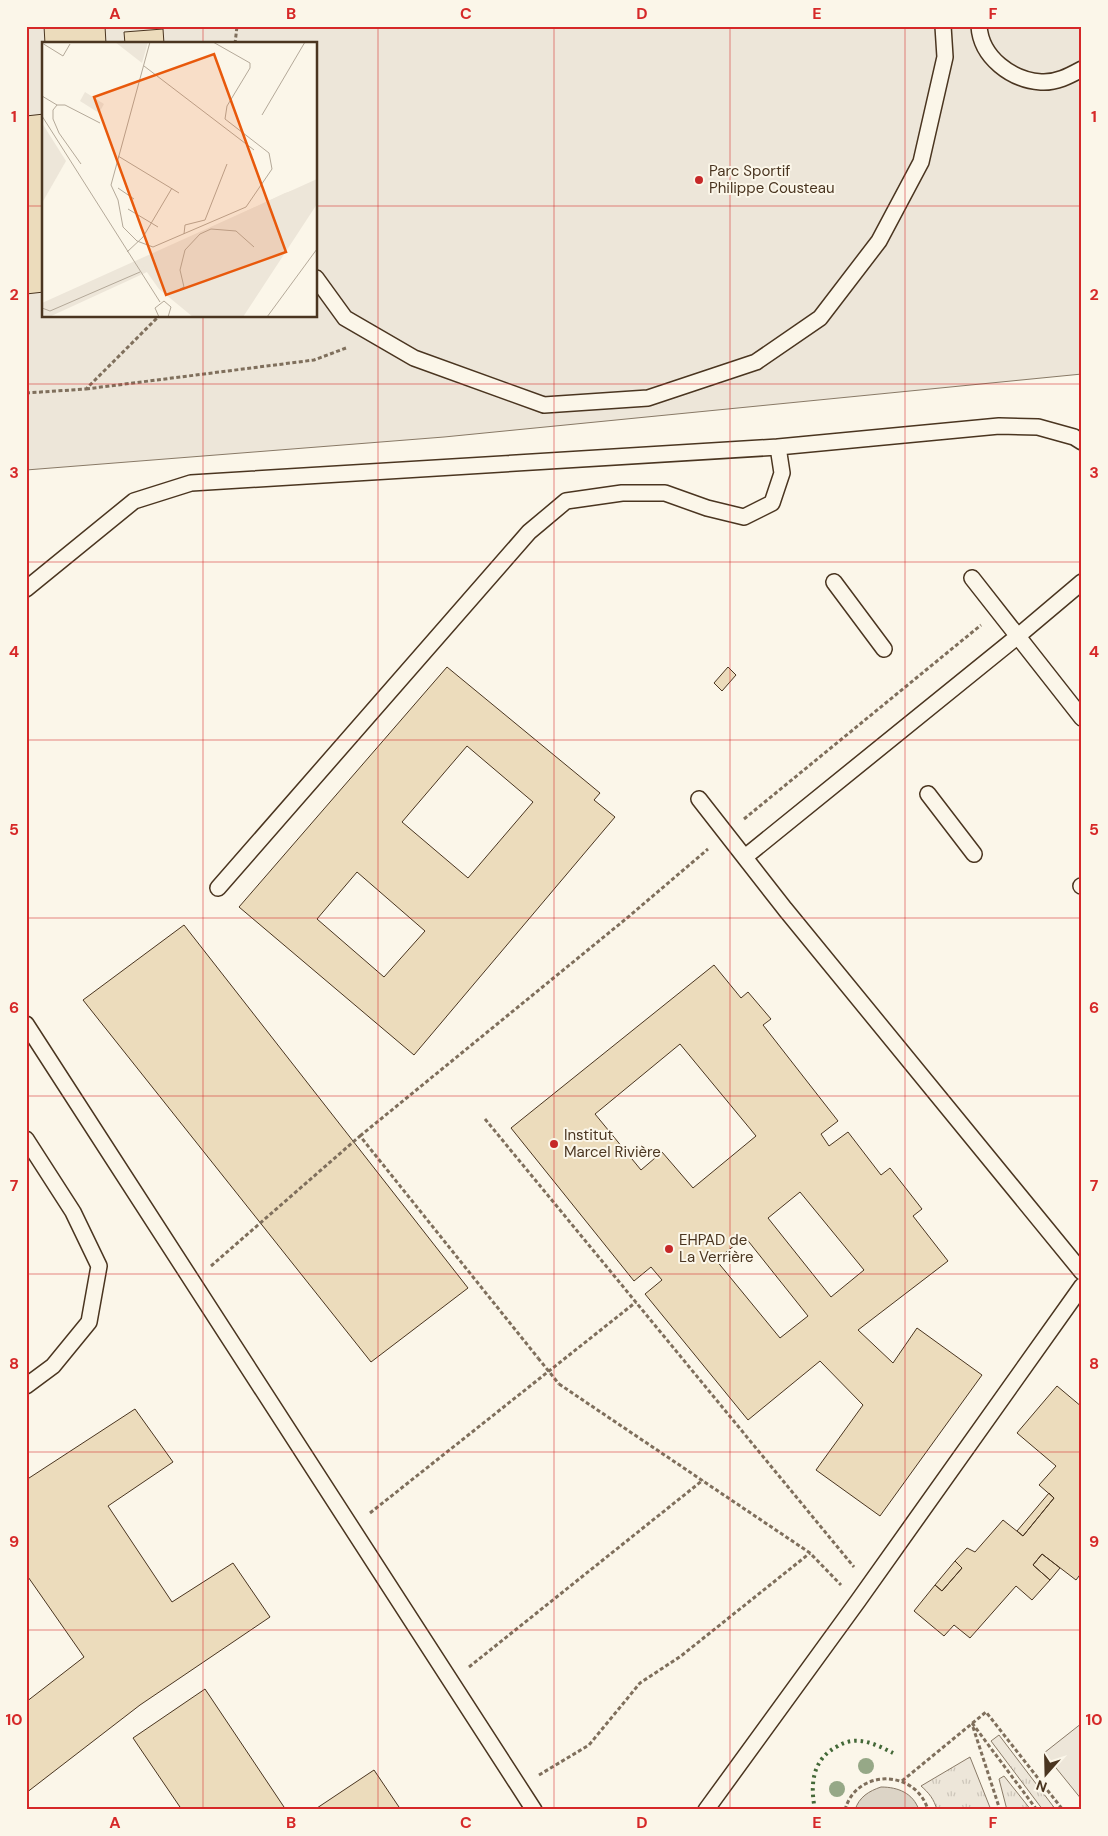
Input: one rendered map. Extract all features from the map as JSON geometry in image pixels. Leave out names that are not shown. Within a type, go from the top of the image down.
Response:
[{"type":"lane","points":[[318,281],[345,318],[414,358],[544,405],[648,398],[756,362],[820,318],[879,241],[921,162],[945,57],[943,26]]},
{"type":"lane","points":[[979,26],[979,31],[987,51],[1002,68],[1021,78],[1042,82],[1064,79],[1082,69]]},
{"type":"lane","points":[[26,589],[134,501],[191,483],[778,447],[999,426],[1038,427],[1074,436],[1082,442]]},
{"type":"lane","points":[[218,888],[528,532],[566,501],[622,493],[665,493],[707,508],[744,517],[772,503],[782,473],[778,447]]},
{"type":"lane","points":[[972,578],[1082,718]]},
{"type":"lane","points":[[834,582],[884,649]]},
{"type":"lane","points":[[745,857],[1082,582]]},
{"type":"lane","points":[[928,794],[974,854]]},
{"type":"lane","points":[[699,799],[785,909],[1082,1272]]},
{"type":"lane","points":[[26,1024],[534,1810]]},
{"type":"lane","points":[[26,1139],[72,1212],[98,1266],[88,1322],[52,1366],[26,1386]]},
{"type":"lane","points":[[706,1810],[858,1601],[1082,1286]]},
{"type":"path","points":[[235,42],[237,26]]},
{"type":"path","points":[[86,389],[157,318]]},
{"type":"path","points":[[26,394],[86,389],[314,360]]},
{"type":"path","points":[[193,1281],[360,1136],[628,918]]},
{"type":"path","points":[[485,1119],[869,1585]]},
{"type":"path","points":[[360,1136],[559,1384],[810,1553],[858,1601]]},
{"type":"path","points":[[352,1527],[636,1302]]},
{"type":"path","points":[[451,1680],[702,1480]]},
{"type":"path","points":[[520,1787],[589,1745],[640,1683],[681,1656],[810,1553]]},
{"type":"path","points":[[902,1781],[986,1712],[1063,1810]]},
{"type":"path","points":[[972,1724],[1000,1810]]},
{"type":"path","points":[[972,1724],[1037,1810]]},
{"type":"path","points":[[845,1810],[852,1794],[862,1785],[888,1778],[902,1781],[913,1787],[922,1796],[928,1810]]},
{"type":"green space","name":"Parc Sportif Philippe Cousteau","points":[[26,26],[1082,26],[1082,374],[444,437],[26,470]]},
{"type":"green space","points":[[1082,1723],[1082,1800],[1044,1753]]},
{"type":"green space","points":[[999,1735],[1056,1810],[1043,1810],[991,1741]]},
{"type":"green space","points":[[970,1757],[991,1810],[937,1810],[931,1796],[921,1786]]},
{"type":"green space","points":[[1004,1776],[1031,1810],[1007,1810],[999,1779]]},
{"type":"shaded area","points":[[881,1787],[893,1788],[909,1795],[919,1810],[855,1810],[859,1801],[865,1795]]},
{"type":"building","points":[[44,26],[105,26],[106,42],[45,42]]},
{"type":"building","points":[[163,29],[164,42],[125,42],[124,32]]},
{"type":"building","points":[[42,114],[42,292],[26,294],[26,116]]},
{"type":"building","points":[[447,667],[600,793],[594,800],[615,817],[414,1055],[239,907]],"holes":[[[467,746],[533,802],[468,878],[402,822]],[[357,872],[425,931],[384,977],[317,919]]]},
{"type":"building","points":[[728,667],[736,675],[722,691],[714,683]]},
{"type":"building","points":[[184,925],[468,1288],[371,1362],[83,1000]]},
{"type":"building","name":"EHPAD de La Verrière","points":[[714,965],[741,998],[748,992],[771,1019],[763,1025],[838,1121],[821,1134],[829,1146],[848,1132],[881,1175],[890,1168],[922,1209],[913,1216],[948,1261],[858,1330],[893,1363],[917,1328],[982,1375],[880,1516],[816,1470],[863,1405],[820,1361],[748,1420],[645,1294],[662,1280],[651,1267],[634,1281],[511,1128]],"holes":[[[680,1044],[756,1136],[693,1188],[662,1152],[641,1170],[595,1114]],[[800,1192],[864,1270],[831,1297],[768,1218]],[[745,1237],[808,1316],[780,1338],[716,1260]]]},
{"type":"building","points":[[1057,1386],[1082,1407],[1082,1572],[1076,1580],[1042,1554],[1033,1565],[1050,1580],[1032,1600],[1016,1586],[970,1638],[954,1625],[944,1636],[914,1611],[935,1585],[942,1591],[962,1568],[955,1561],[967,1548],[975,1552],[1003,1520],[1023,1536],[1054,1498],[1039,1485],[1056,1466],[1017,1433]]},
{"type":"building","points":[[135,1409],[173,1462],[108,1506],[172,1602],[233,1563],[270,1617],[140,1705],[26,1793],[26,1702],[84,1657],[26,1574],[26,1480]]},
{"type":"building","points":[[1049,1493],[1054,1498],[1023,1536],[1017,1531]]},
{"type":"building","points":[[1042,1554],[1060,1568],[1050,1580],[1033,1565]]},
{"type":"building","points":[[955,1561],[962,1568],[942,1591],[935,1585]]},
{"type":"building","points":[[205,1689],[286,1810],[182,1810],[133,1738]]},
{"type":"building","points":[[374,1770],[401,1810],[314,1810]]},
{"type":"hedge","points":[[815,1810],[813,1800],[815,1773],[818,1765],[829,1751],[843,1743],[857,1741],[873,1744],[893,1753]]},
{"type":"place","name":"Parc Sportif Philippe Cousteau","points":[[699,180]]},
{"type":"place","name":"Institut Marcel Rivière","points":[[554,1144]]},
{"type":"place","name":"EHPAD de La Verrière","points":[[669,1249]]}]
